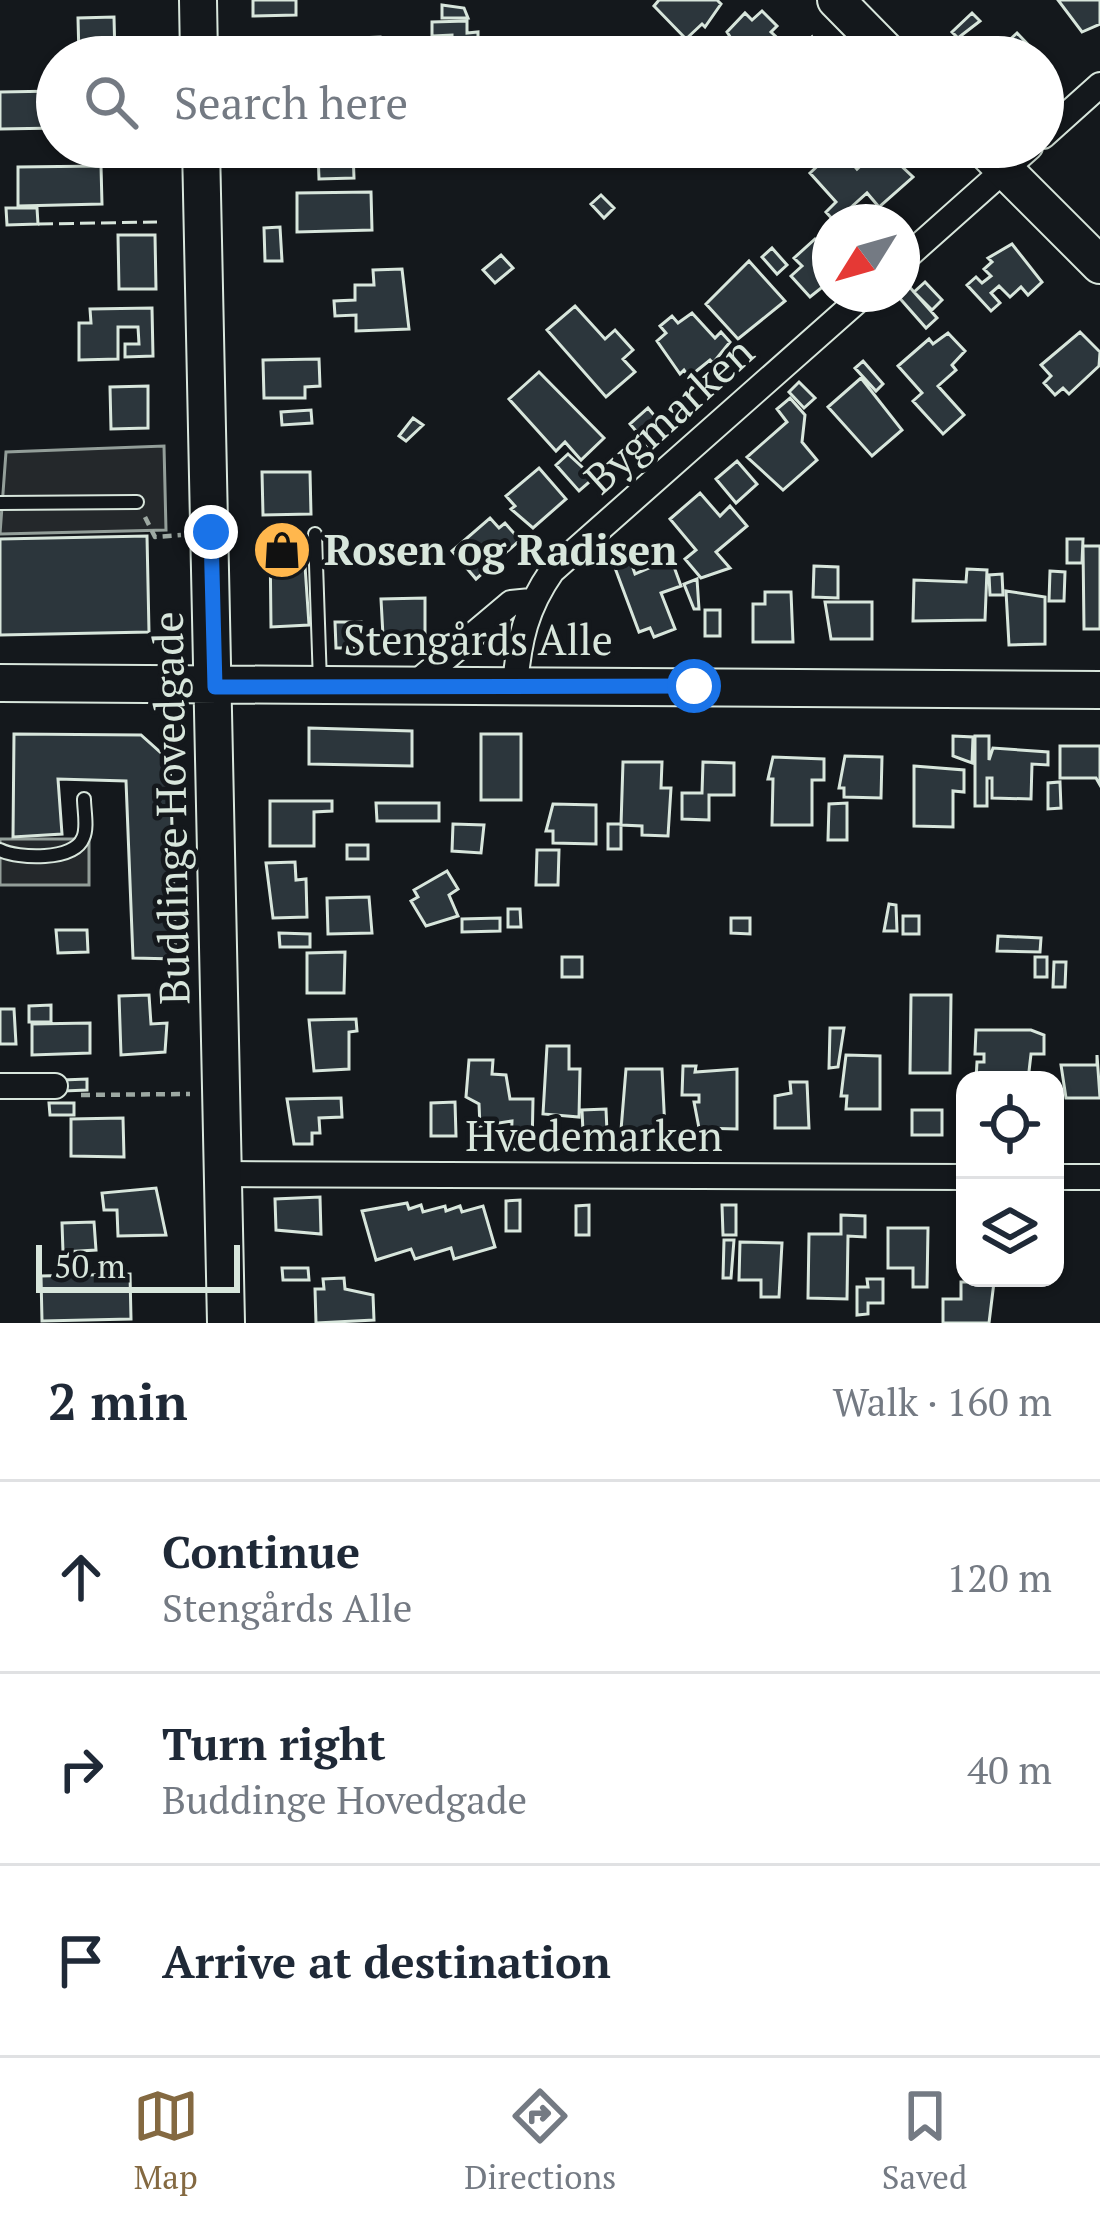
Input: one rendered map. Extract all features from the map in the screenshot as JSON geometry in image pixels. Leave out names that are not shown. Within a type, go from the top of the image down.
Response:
[{"type":"street","points":[[198,0],[199,36]]},
{"type":"street","points":[[836,0],[871,36]]},
{"type":"street","points":[[1064,117],[1100,85]]},
{"type":"street","name":"Buddinge Hovedgade","points":[[202,168],[226,1323]]},
{"type":"street","points":[[920,243],[993,168]]},
{"type":"street","points":[[1017,168],[1100,265]]},
{"type":"street","name":"Bygmarken","points":[[515,685],[520,638],[531,601],[552,571],[845,312]]},
{"type":"street","name":"Bygmarken","points":[[416,683],[512,603],[531,601]]},
{"type":"street","name":"Stengårds Alle","points":[[0,683],[1100,690]]},
{"type":"street","points":[[0,1086],[55,1086]]},
{"type":"street","name":"Hvedemarken","points":[[223,1174],[956,1177]]},
{"type":"street","points":[[1064,1177],[1100,1178]]},
{"type":"lane","points":[[0,502],[137,502]]},
{"type":"lane","points":[[315,534],[320,685]]},
{"type":"lane","points":[[0,850],[62,854],[76,848],[85,836],[84,799]]},
{"type":"path","points":[[137,502],[155,537],[211,532]]},
{"type":"path","points":[[55,1086],[65,1096],[220,1094]]},
{"type":"shaded area","points":[[164,446],[166,530],[0,534],[6,452]]},
{"type":"shaded area","points":[[0,839],[89,839],[89,885],[0,885]]},
{"type":"building","points":[[253,0],[296,0],[296,15],[253,16]]},
{"type":"building","points":[[659,0],[717,0],[721,4],[705,27],[702,24],[689,36],[683,36],[654,6]]},
{"type":"building","points":[[1058,0],[1100,0],[1100,24],[1082,32]]},
{"type":"building","points":[[442,5],[464,8],[468,18],[442,18]]},
{"type":"building","points":[[762,11],[777,26],[771,32],[775,36],[730,36],[727,32],[745,13],[752,20]]},
{"type":"building","points":[[972,13],[980,21],[961,36],[952,32]]},
{"type":"building","points":[[114,17],[114,36],[78,36],[78,18]]},
{"type":"building","points":[[467,21],[467,33],[478,32],[478,36],[432,36],[432,22]]},
{"type":"building","points":[[36,91],[36,128],[0,129],[0,92]]},
{"type":"building","points":[[18,167],[101,168],[102,204],[18,206]]},
{"type":"building","points":[[319,168],[354,168],[354,178],[319,179]]},
{"type":"building","points":[[815,168],[903,168],[913,177],[882,204],[867,193],[855,204],[836,202],[810,173]]},
{"type":"building","points":[[371,192],[372,230],[297,232],[297,193]]},
{"type":"building","points":[[601,195],[614,208],[604,218],[591,204]]},
{"type":"building","points":[[6,208],[37,208],[38,224],[7,225]]},
{"type":"building","points":[[280,227],[282,261],[265,261],[264,228]]},
{"type":"building","points":[[118,235],[155,235],[156,289],[119,289]]},
{"type":"building","points":[[812,242],[810,297],[791,276],[802,266],[794,258]]},
{"type":"building","points":[[1012,244],[1042,282],[1028,295],[1021,287],[1010,297],[999,286],[991,293],[1000,303],[991,311],[967,285],[976,277],[982,283],[991,276],[984,269],[992,262],[988,258]]},
{"type":"building","points":[[772,248],[787,265],[777,274],[762,257]]},
{"type":"building","points":[[501,255],[513,268],[495,283],[483,270]]},
{"type":"building","points":[[749,261],[785,301],[738,339],[706,304]]},
{"type":"building","points":[[402,269],[409,329],[356,331],[356,315],[335,316],[334,301],[355,300],[355,285],[374,285],[373,270]]},
{"type":"building","points":[[925,282],[942,300],[932,310],[920,298]]},
{"type":"building","points":[[920,299],[937,318],[926,328],[912,312],[920,312]]},
{"type":"building","points":[[575,306],[605,339],[615,330],[633,350],[623,359],[635,372],[606,397],[547,330]]},
{"type":"building","points":[[152,308],[153,356],[125,357],[125,344],[139,344],[138,327],[118,327],[118,359],[79,360],[79,323],[91,323],[90,309]]},
{"type":"building","points":[[692,313],[715,338],[721,332],[730,342],[713,363],[710,360],[689,377],[684,370],[680,374],[657,341],[666,333],[660,326],[672,316],[678,323]]},
{"type":"building","points":[[1080,332],[1100,352],[1099,366],[1069,394],[1063,388],[1055,395],[1044,383],[1051,376],[1041,365]]},
{"type":"building","points":[[948,333],[965,351],[952,365],[956,370],[938,386],[964,415],[943,434],[913,401],[922,393],[898,366],[929,339],[933,344]]},
{"type":"building","points":[[319,359],[320,386],[305,387],[305,398],[264,398],[263,360]]},
{"type":"building","points":[[863,361],[883,384],[876,391],[855,368]]},
{"type":"building","points":[[539,372],[604,438],[581,460],[565,442],[556,451],[509,399]]},
{"type":"building","points":[[861,378],[902,430],[872,456],[828,407]]},
{"type":"building","points":[[799,382],[815,398],[804,408],[789,392]]},
{"type":"building","points":[[148,386],[148,428],[111,429],[110,387]]},
{"type":"building","points":[[790,398],[805,415],[802,442],[817,460],[783,490],[747,457],[787,422],[777,409]]},
{"type":"building","points":[[648,408],[669,433],[651,449],[630,424]]},
{"type":"building","points":[[311,410],[312,423],[282,425],[281,412]]},
{"type":"building","points":[[413,418],[423,425],[406,441],[399,436]]},
{"type":"building","points":[[568,454],[594,478],[579,491],[556,465]]},
{"type":"building","points":[[737,461],[757,484],[736,503],[716,479]]},
{"type":"building","points":[[539,468],[566,499],[533,528],[511,509],[515,506],[506,496]]},
{"type":"building","points":[[262,472],[310,472],[311,514],[263,515]]},
{"type":"building","points":[[700,493],[720,516],[730,506],[747,526],[716,552],[730,568],[701,578],[685,559],[696,550],[670,519]]},
{"type":"building","points":[[490,518],[499,528],[505,523],[520,540],[476,579],[452,551]]},
{"type":"building","points":[[147,536],[149,632],[0,635],[0,539]]},
{"type":"building","points":[[303,536],[309,625],[271,627],[270,537]]},
{"type":"building","points":[[1067,539],[1083,539],[1082,563],[1067,563]]},
{"type":"building","points":[[1083,546],[1100,546],[1100,629],[1084,629]]},
{"type":"building","points":[[669,553],[681,586],[661,593],[675,629],[654,637],[650,628],[639,632],[615,568],[631,562],[635,574],[649,568],[646,562]]},
{"type":"building","points":[[814,566],[838,567],[838,598],[813,597]]},
{"type":"building","points":[[967,569],[987,570],[985,620],[913,621],[914,580],[966,582]]},
{"type":"building","points":[[1050,571],[1065,572],[1064,601],[1049,601]]},
{"type":"building","points":[[1002,574],[1003,595],[990,595],[989,575]]},
{"type":"building","points":[[697,579],[699,609],[694,609],[684,584]]},
{"type":"building","points":[[1006,591],[1045,597],[1045,644],[1009,645]]},
{"type":"building","points":[[765,592],[791,592],[793,642],[753,642],[753,604],[765,604]]},
{"type":"building","points":[[425,598],[425,636],[383,636],[381,599]]},
{"type":"building","points":[[825,602],[872,602],[872,639],[831,639]]},
{"type":"building","points":[[705,610],[720,610],[720,636],[705,636]]},
{"type":"building","points":[[335,622],[361,622],[362,648],[336,648]]},
{"type":"building","points":[[309,728],[412,731],[412,766],[309,764]]},
{"type":"building","points":[[14,734],[141,735],[170,761],[176,959],[133,958],[126,781],[58,779],[62,834],[13,837]]},
{"type":"building","points":[[481,734],[521,734],[521,800],[481,800]]},
{"type":"building","points":[[953,736],[973,737],[972,763],[953,756]]},
{"type":"building","points":[[975,736],[989,736],[989,760],[993,748],[1048,752],[1048,765],[1032,764],[1031,799],[992,798],[992,778],[987,778],[987,806],[975,806]]},
{"type":"building","points":[[1060,746],[1100,746],[1100,785],[1096,778],[1060,778]]},
{"type":"building","points":[[845,756],[882,757],[881,798],[844,797],[844,788],[839,788]]},
{"type":"building","points":[[773,757],[824,759],[824,780],[812,780],[812,825],[772,825],[773,779],[768,779]]},
{"type":"building","points":[[623,762],[662,762],[661,788],[671,788],[668,836],[642,835],[642,826],[621,825]]},
{"type":"building","points":[[703,762],[734,763],[734,795],[709,795],[709,820],[682,819],[682,793],[702,793]]},
{"type":"building","points":[[914,766],[964,770],[964,792],[953,791],[953,827],[914,826]]},
{"type":"building","points":[[1060,782],[1061,808],[1048,809],[1048,783]]},
{"type":"building","points":[[270,801],[332,801],[332,811],[314,812],[314,846],[270,846]]},
{"type":"building","points":[[376,803],[439,803],[439,821],[377,821]]},
{"type":"building","points":[[847,803],[847,840],[828,840],[829,804]]},
{"type":"building","points":[[553,804],[596,805],[596,844],[553,843],[553,831],[546,831]]},
{"type":"building","points":[[453,824],[484,825],[481,853],[452,851]]},
{"type":"building","points":[[608,824],[621,824],[621,849],[608,849]]},
{"type":"building","points":[[347,845],[368,845],[368,859],[347,859]]},
{"type":"building","points":[[537,850],[559,850],[558,885],[536,885]]},
{"type":"building","points":[[295,862],[296,880],[306,879],[307,917],[273,918],[266,863]]},
{"type":"building","points":[[447,871],[458,889],[449,895],[458,916],[426,926],[411,901],[418,897],[414,890]]},
{"type":"building","points":[[369,897],[372,933],[328,934],[327,898]]},
{"type":"building","points":[[889,904],[896,905],[897,931],[884,931]]},
{"type":"building","points":[[508,909],[520,909],[521,927],[508,927]]},
{"type":"building","points":[[903,916],[919,916],[919,934],[903,934]]},
{"type":"building","points":[[500,918],[500,931],[462,932],[462,919]]},
{"type":"building","points":[[731,918],[750,918],[750,934],[731,933]]},
{"type":"building","points":[[56,930],[87,930],[88,952],[58,953]]},
{"type":"building","points":[[279,933],[310,934],[310,947],[280,947]]},
{"type":"building","points":[[998,936],[1041,938],[1040,952],[997,951]]},
{"type":"building","points":[[345,952],[344,993],[307,993],[307,953]]},
{"type":"building","points":[[562,957],[582,957],[582,977],[562,977]]},
{"type":"building","points":[[1035,957],[1047,957],[1047,977],[1035,977]]},
{"type":"building","points":[[1054,962],[1066,962],[1065,987],[1053,987]]},
{"type":"building","points":[[149,995],[151,1024],[167,1023],[165,1052],[121,1055],[119,996]]},
{"type":"building","points":[[911,995],[951,995],[950,1073],[910,1073]]},
{"type":"building","points":[[51,1005],[51,1022],[29,1022],[29,1006]]},
{"type":"building","points":[[0,1009],[14,1009],[16,1044],[0,1044]]},
{"type":"building","points":[[356,1019],[357,1031],[349,1032],[349,1069],[314,1071],[309,1020]]},
{"type":"building","points":[[90,1023],[90,1053],[32,1055],[32,1024]]},
{"type":"building","points":[[830,1028],[844,1028],[838,1067],[829,1068]]},
{"type":"building","points":[[976,1030],[1031,1030],[1044,1035],[1044,1054],[1031,1054],[1029,1071],[976,1071],[984,1054],[975,1054]]},
{"type":"building","points":[[547,1046],[569,1046],[569,1069],[580,1069],[579,1117],[543,1114]]},
{"type":"building","points":[[846,1055],[880,1056],[880,1109],[846,1109],[847,1096],[841,1096]]},
{"type":"building","points":[[1097,1055],[1100,1098],[1066,1098],[1061,1065],[1097,1065]]},
{"type":"building","points":[[469,1060],[493,1060],[492,1074],[506,1075],[510,1099],[533,1099],[532,1150],[511,1149],[512,1121],[480,1126],[479,1104],[466,1097]]},
{"type":"building","points":[[683,1066],[696,1066],[695,1072],[737,1069],[737,1129],[699,1128],[694,1102],[699,1102],[699,1095],[682,1095]]},
{"type":"building","points":[[626,1069],[662,1069],[665,1130],[621,1130]]},
{"type":"building","points":[[87,1079],[87,1090],[64,1091],[63,1080]]},
{"type":"building","points":[[790,1082],[807,1082],[809,1128],[775,1128],[775,1096],[791,1093]]},
{"type":"building","points":[[341,1098],[342,1117],[319,1118],[320,1133],[312,1133],[312,1144],[294,1144],[287,1099]]},
{"type":"building","points":[[455,1102],[456,1136],[431,1136],[431,1103]]},
{"type":"building","points":[[49,1103],[74,1103],[74,1115],[50,1115]]},
{"type":"building","points":[[606,1109],[607,1132],[583,1132],[582,1110]]},
{"type":"building","points":[[912,1110],[942,1110],[942,1135],[912,1135]]},
{"type":"building","points":[[123,1118],[124,1157],[71,1156],[71,1119]]},
{"type":"building","points":[[156,1188],[166,1235],[118,1236],[117,1210],[104,1210],[102,1193]]},
{"type":"building","points":[[320,1197],[321,1234],[276,1230],[275,1199]]},
{"type":"building","points":[[520,1200],[520,1231],[506,1231],[506,1201]]},
{"type":"building","points":[[407,1203],[409,1209],[421,1205],[423,1212],[460,1206],[462,1212],[483,1206],[495,1247],[454,1259],[451,1248],[415,1259],[411,1249],[376,1260],[362,1211]]},
{"type":"building","points":[[589,1205],[589,1235],[576,1235],[576,1206]]},
{"type":"building","points":[[722,1205],[736,1205],[736,1235],[723,1235]]},
{"type":"building","points":[[841,1215],[865,1216],[865,1237],[848,1236],[847,1299],[808,1298],[809,1234],[841,1234]]},
{"type":"building","points":[[94,1222],[96,1250],[63,1252],[62,1223]]},
{"type":"building","points":[[888,1228],[928,1228],[927,1287],[913,1287],[913,1268],[888,1268]]},
{"type":"building","points":[[724,1240],[734,1240],[731,1278],[723,1278]]},
{"type":"building","points":[[740,1242],[782,1243],[779,1297],[761,1297],[761,1280],[739,1280]]},
{"type":"building","points":[[282,1268],[308,1268],[309,1280],[283,1280]]},
{"type":"building","points":[[130,1274],[131,1319],[42,1321],[41,1276]]},
{"type":"building","points":[[344,1278],[345,1289],[373,1295],[374,1320],[316,1323],[315,1289],[324,1289],[323,1279]]},
{"type":"building","points":[[867,1279],[883,1279],[883,1303],[868,1303],[868,1314],[857,1315],[857,1287],[868,1287]]},
{"type":"building","points":[[961,1287],[993,1287],[989,1323],[943,1323],[943,1299],[961,1299]]},
{"type":"fence","points":[[38,224],[157,222]]},
{"type":"place","name":"Rosen og Radisen","points":[[282,550]]},
{"type":"route","points":[[211,532],[215,687],[694,686]]}]
